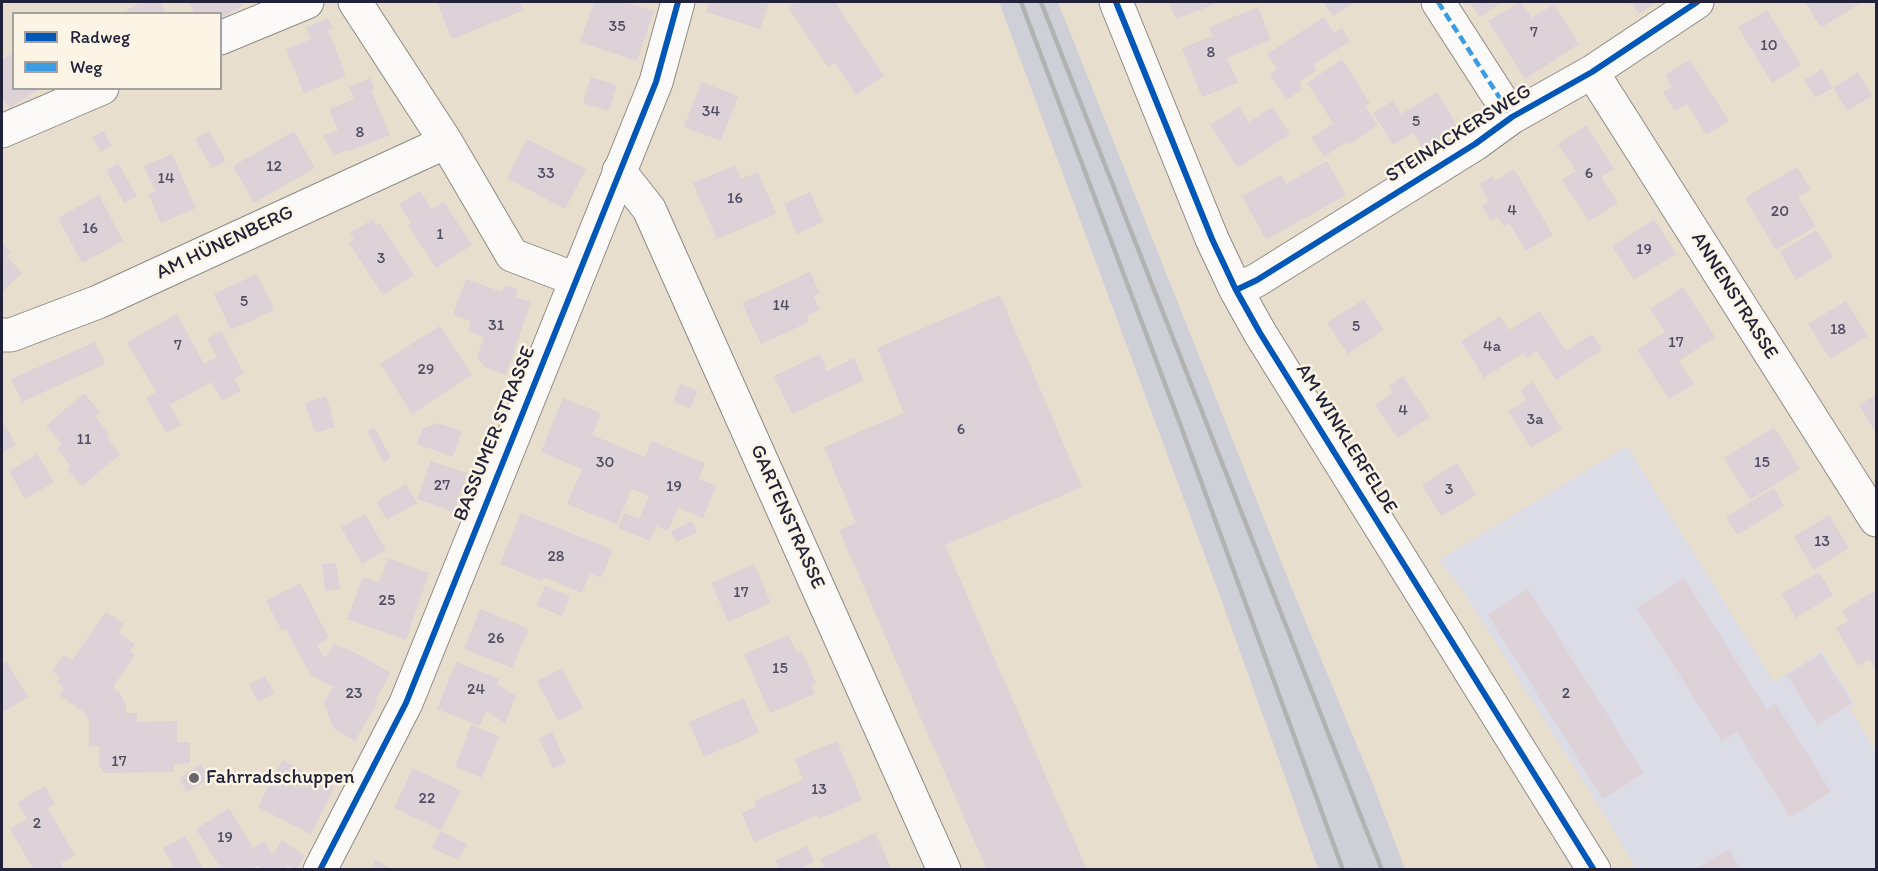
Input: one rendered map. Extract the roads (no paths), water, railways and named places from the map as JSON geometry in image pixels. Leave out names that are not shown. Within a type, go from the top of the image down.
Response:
[{"type":"street","points":[[222,37],[307,2]]},
{"type":"street","points":[[355,2],[446,142],[512,255],[575,279]]},
{"type":"street","name":"BASSUMER STRASSE","points":[[320,870],[406,703],[656,82],[678,2]]},
{"type":"street","name":"AM WINKLERFELDE","points":[[1116,2],[1212,239],[1236,290],[1260,333],[1594,870]]},
{"type":"street","points":[[1438,2],[1512,117]]},
{"type":"street","name":"STEINACKERSWEG","points":[[1236,290],[1257,280],[1475,144],[1512,117],[1592,72],[1697,2]]},
{"type":"street","name":"ANNENSTRASSE","points":[[1592,72],[1876,520]]},
{"type":"street","points":[[2,131],[97,90]]},
{"type":"street","name":"AM HÜNENBERG","points":[[6,335],[98,302],[446,142]]},
{"type":"street","name":"GARTENSTRASSE","points":[[619,171],[649,208],[944,870]]},
{"type":"railway","points":[[1021,2],[1179,421],[1343,870]]},
{"type":"railway","points":[[1041,2],[1382,870]]},
{"type":"place","name":"Fahrradschuppen","points":[[194,778]]}]
